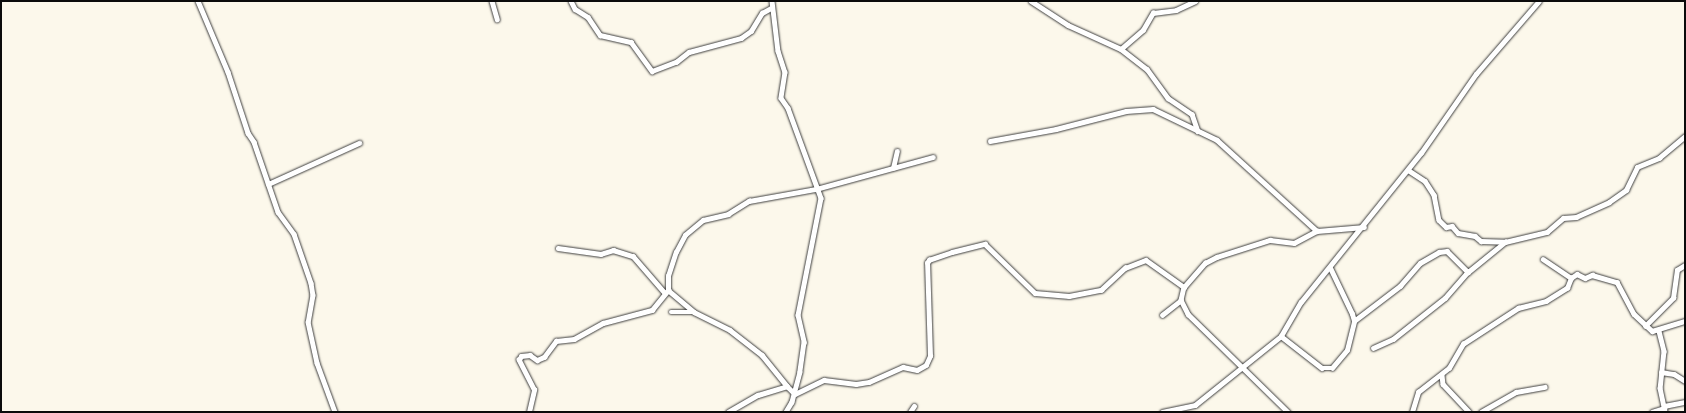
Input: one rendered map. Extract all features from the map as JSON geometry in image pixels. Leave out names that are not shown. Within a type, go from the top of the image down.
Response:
[{"type":"street","points":[[198,1],[228,72],[278,212],[294,234],[313,295],[308,322],[317,362],[335,412]]},
{"type":"street","points":[[492,1],[497,19]]},
{"type":"street","points":[[571,1],[575,9],[588,16],[600,35],[631,42],[652,71],[676,62],[689,52],[741,38],[751,31],[762,13],[771,8]]},
{"type":"street","points":[[772,1],[771,8],[785,72],[781,98],[788,108],[816,189],[821,198],[804,275],[804,293],[799,303],[798,315],[804,342],[795,394],[786,412]]},
{"type":"street","points":[[1031,1],[1068,25],[1121,49],[1147,69],[1168,98],[1192,114],[1198,132]]},
{"type":"street","points":[[1121,49],[1143,30],[1153,13],[1176,10],[1195,1]]},
{"type":"street","points":[[1162,412],[1195,405],[1281,336],[1301,302],[1364,227],[1408,170],[1476,74],[1539,1]]},
{"type":"street","points":[[990,141],[1056,129],[1126,111],[1154,109],[1217,140],[1246,163],[1317,232]]},
{"type":"street","points":[[1408,170],[1425,182],[1434,195],[1439,220],[1446,227],[1452,226],[1458,233],[1475,236],[1481,241],[1505,242],[1547,232],[1563,218],[1576,217],[1608,202],[1626,190],[1637,167],[1659,158],[1685,136]]},
{"type":"street","points":[[268,184],[359,143]]},
{"type":"street","points":[[893,168],[897,151]]},
{"type":"street","points":[[529,412],[534,390],[519,360],[521,356],[530,354],[537,360],[544,358],[556,341],[574,339],[603,323],[652,310],[666,291],[668,276],[676,252],[693,226],[728,214],[749,201],[816,189],[933,157]]},
{"type":"street","points":[[1162,315],[1181,300],[1184,287],[1205,263],[1217,257],[1270,240],[1294,243],[1317,232],[1364,227]]},
{"type":"street","points":[[1374,348],[1393,339],[1445,298],[1468,272],[1505,242]]},
{"type":"street","points":[[795,394],[824,380],[856,384],[869,382],[903,367],[917,370],[926,365],[930,356],[927,263],[952,252],[985,244],[1035,293],[1069,296],[1101,290],[1125,268],[1146,260],[1184,287]]},
{"type":"street","points":[[558,248],[601,254],[613,250],[633,256],[666,291],[694,312],[730,330],[762,355],[795,394]]},
{"type":"street","points":[[1354,321],[1400,286],[1420,263],[1439,252],[1447,251],[1468,272]]},
{"type":"street","points":[[1543,260],[1570,278]]},
{"type":"street","points":[[1645,326],[1673,298],[1677,270],[1685,265]]},
{"type":"street","points":[[1281,336],[1322,368],[1332,368],[1347,350],[1354,321],[1350,306],[1330,268]]},
{"type":"street","points":[[1412,412],[1418,392],[1442,373],[1463,344],[1518,308],[1546,301],[1566,288],[1570,278],[1578,274],[1585,278],[1592,275],[1617,282],[1634,314],[1645,326],[1659,330],[1685,321]]},
{"type":"street","points":[[1181,300],[1188,314],[1245,366],[1288,412]]},
{"type":"street","points":[[671,312],[694,312]]},
{"type":"street","points":[[1659,330],[1664,351],[1660,388],[1664,409]]},
{"type":"street","points":[[1661,372],[1674,374],[1685,381]]},
{"type":"street","points":[[1442,373],[1440,378],[1442,384],[1469,412]]},
{"type":"street","points":[[728,412],[758,395],[787,386]]},
{"type":"street","points":[[1481,412],[1516,392],[1545,387]]},
{"type":"street","points":[[1652,412],[1685,402]]},
{"type":"street","points":[[910,412],[914,406]]}]
